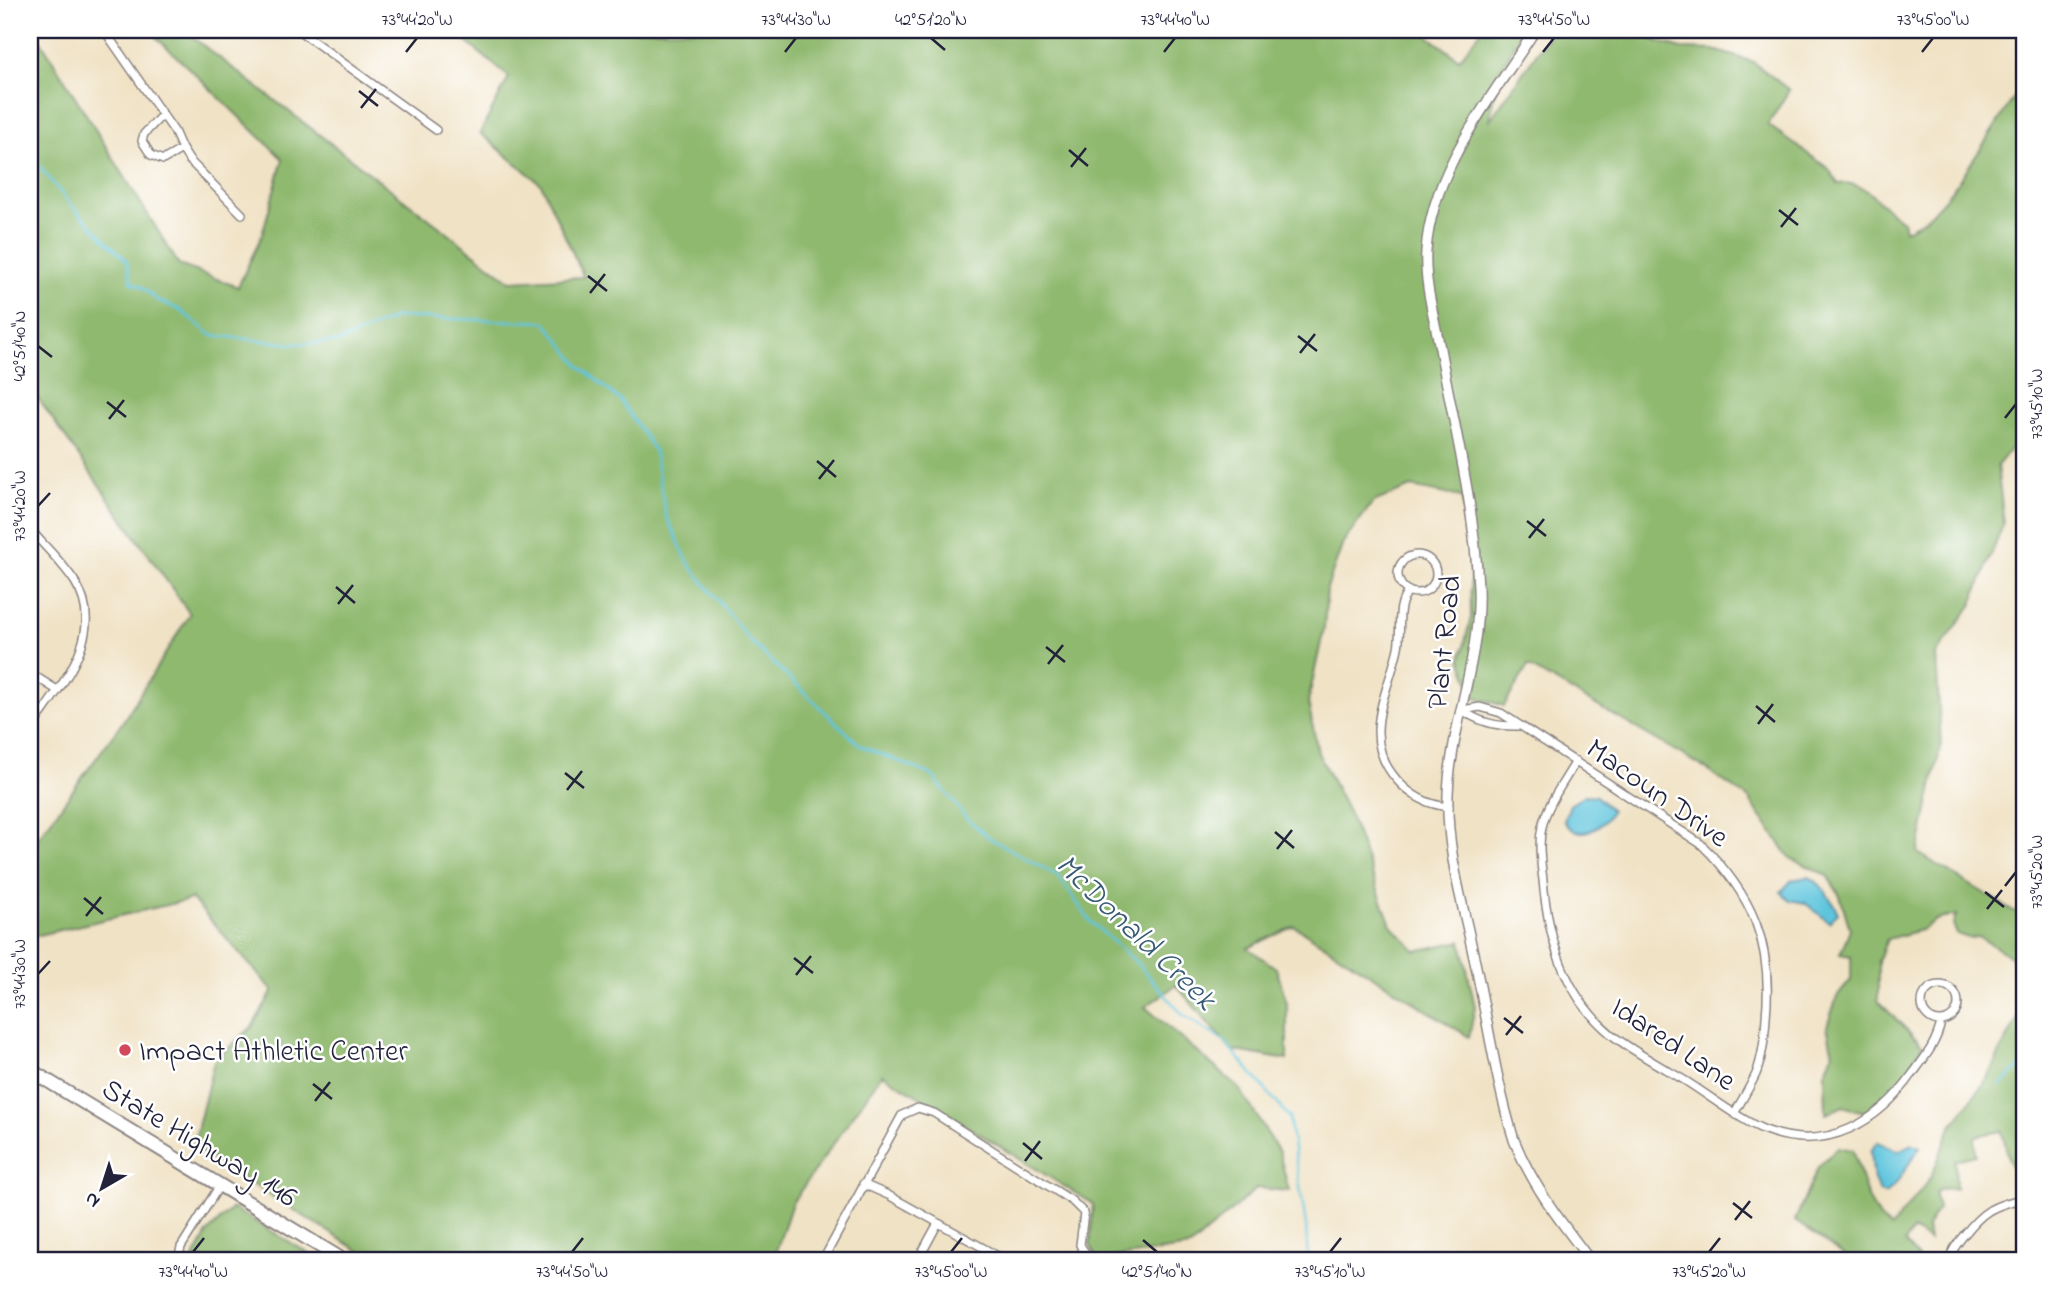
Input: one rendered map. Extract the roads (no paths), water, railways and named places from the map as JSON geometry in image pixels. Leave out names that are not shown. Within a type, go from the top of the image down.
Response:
[{"type":"main road","name":"State Highway 146","points":[[30,1070],[343,1260]]},
{"type":"street","points":[[104,30],[189,160],[242,214]]},
{"type":"street","points":[[298,30],[436,130]]},
{"type":"street","name":"Plant Road","points":[[1535,30],[1476,118],[1454,159],[1435,205],[1426,251],[1430,295],[1472,513],[1478,590],[1476,629],[1449,807],[1456,884],[1510,1130],[1526,1170],[1539,1192],[1590,1260]]},
{"type":"street","points":[[162,115],[144,134],[144,148],[156,159],[163,160],[182,149]]},
{"type":"street","points":[[30,529],[75,582],[85,604],[85,632],[81,655],[30,730]]},
{"type":"street","points":[[1412,556],[1424,556],[1434,565],[1435,582],[1421,593],[1409,591],[1400,582],[1399,569],[1412,556]]},
{"type":"street","points":[[1409,591],[1401,604],[1401,632],[1380,707],[1377,737],[1390,772],[1402,787],[1428,803],[1449,807]]},
{"type":"street","points":[[30,673],[57,690]]},
{"type":"street","name":"Macoun Drive","points":[[1462,710],[1480,707],[1501,713],[1701,844],[1726,869],[1749,904],[1765,945],[1769,986],[1764,1043],[1756,1074],[1735,1112]]},
{"type":"street","name":"Macoun Drive","points":[[1462,710],[1475,719],[1502,727],[1521,726]]},
{"type":"street","name":"Idared Lane","points":[[1576,761],[1547,811],[1542,828],[1541,856],[1547,925],[1568,981],[1590,1012],[1612,1034],[1764,1130],[1796,1138],[1838,1134],[1866,1123],[1895,1099],[1931,1049],[1941,1022],[1952,1017],[1958,1006],[1951,989],[1940,985],[1929,989],[1921,1004],[1930,1019],[1941,1022]]},
{"type":"street","points":[[823,1260],[902,1115],[918,1108],[934,1114],[1072,1201],[1084,1213],[1080,1245],[1090,1260]]},
{"type":"street","points":[[178,1260],[181,1247],[220,1184]]},
{"type":"street","points":[[863,1184],[1005,1260]]},
{"type":"street","points":[[1950,1260],[1953,1248],[1981,1217],[2014,1201]]},
{"type":"street","points":[[918,1260],[938,1223]]},
{"type":"water","points":[[1585,795],[1596,796],[1611,810],[1596,828],[1582,832],[1569,827],[1564,821],[1570,805]]},
{"type":"water","points":[[1808,877],[1821,886],[1838,913],[1829,922],[1805,903],[1790,900],[1781,892],[1792,880]]},
{"type":"water","points":[[1878,1142],[1899,1151],[1913,1144],[1920,1147],[1895,1185],[1885,1194],[1879,1192],[1874,1180],[1871,1151]]},
{"type":"waterway","name":"McDonald Creek","points":[[30,155],[71,205],[127,261],[132,283],[141,286],[157,300],[180,310],[211,335],[292,344],[340,342],[396,317],[545,322],[580,366],[620,400],[654,450],[666,516],[689,564],[751,642],[861,746],[932,775],[966,818],[991,839],[1058,876],[1090,921],[1137,963],[1183,1015],[1225,1042],[1289,1117],[1306,1225],[1308,1260]]},
{"type":"waterway","points":[[2000,1085],[2025,1063]]},
{"type":"place","name":"Impact Athletic Center","points":[[125,1050]]}]
